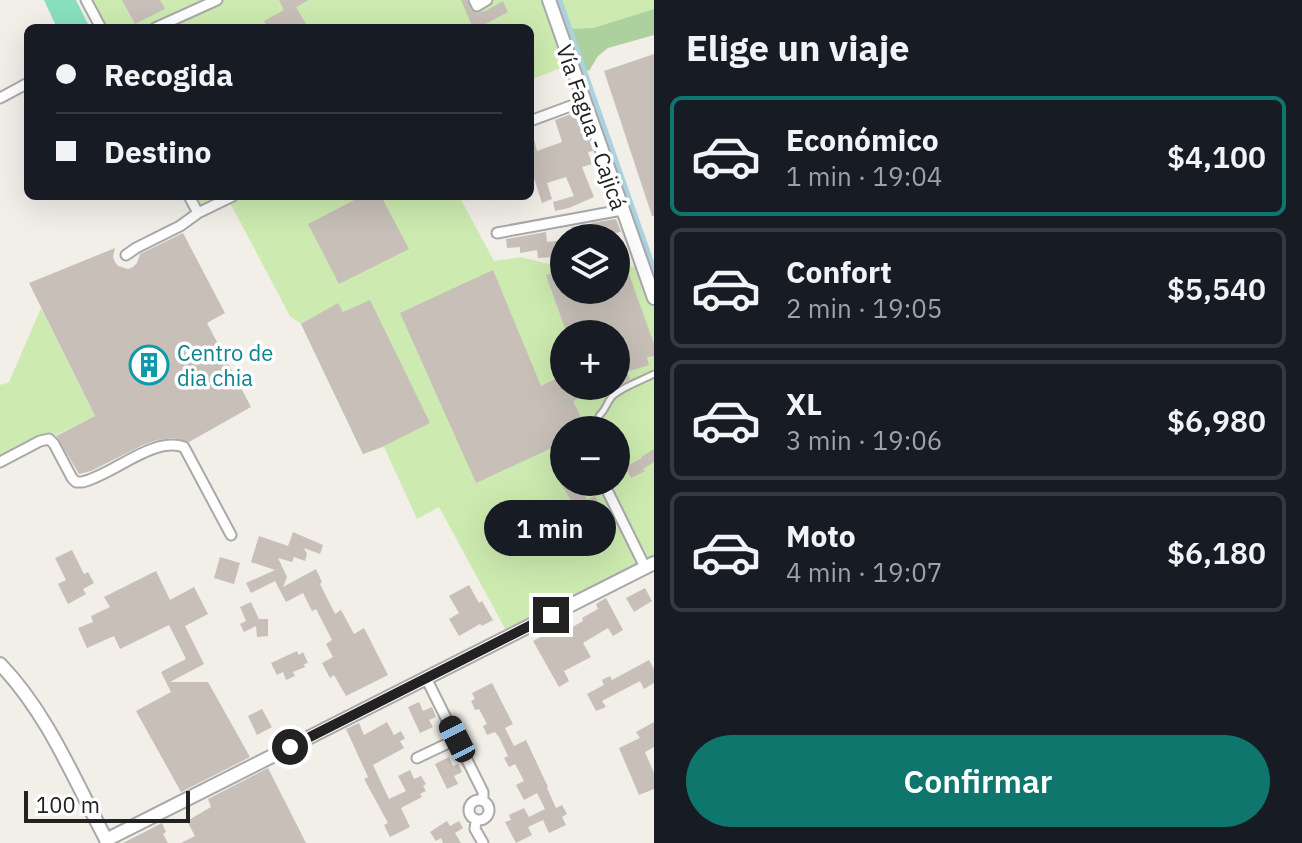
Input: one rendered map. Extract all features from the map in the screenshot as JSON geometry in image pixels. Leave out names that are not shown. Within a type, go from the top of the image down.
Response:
[{"type":"street","points":[[86,0],[99,24]]},
{"type":"street","points":[[164,24],[217,0]]},
{"type":"street","points":[[474,0],[477,6],[487,0]]},
{"type":"street","name":"Vía Fagua - Cajicá","points":[[549,0],[654,298]]},
{"type":"street","points":[[0,98],[24,85]]},
{"type":"street","points":[[534,120],[584,101]]},
{"type":"street","points":[[191,200],[198,213]]},
{"type":"street","points":[[126,255],[225,200]]},
{"type":"street","points":[[497,233],[622,210]]},
{"type":"street","points":[[0,462],[49,439],[72,478],[82,482],[161,445],[175,444],[184,447],[231,535]]},
{"type":"street","points":[[0,664],[47,726],[105,842],[650,565],[611,496]]},
{"type":"street","points":[[426,678],[489,809],[488,816],[476,820],[475,829],[483,843]]},
{"type":"street","points":[[417,758],[457,739]]},
{"type":"lane","points":[[599,416],[611,398],[622,389],[654,374]]},
{"type":"green space","points":[[44,0],[76,0],[88,24],[55,24]]},
{"type":"green space","points":[[86,0],[654,0],[654,9],[593,28],[559,29],[571,64],[534,78],[534,24],[99,24]]},
{"type":"green space","points":[[654,9],[654,35],[608,48],[598,56],[589,71],[571,64],[558,29],[593,28]]},
{"type":"green space","points":[[191,200],[226,200],[198,213]]},
{"type":"green space","points":[[229,200],[461,200],[494,261],[521,257],[550,264],[550,304],[630,304],[630,267],[642,267],[654,298],[654,563],[509,636],[439,507],[417,519],[384,447],[363,454],[301,324],[290,316]]},
{"type":"green space","points":[[41,308],[95,416],[0,462],[0,385],[9,382]]},
{"type":"building","points":[[122,0],[160,0],[165,9],[135,24]]},
{"type":"building","points":[[279,0],[309,0],[296,7],[306,24],[266,24],[264,21],[284,10]]},
{"type":"building","points":[[461,0],[467,0],[471,10],[476,13],[503,1],[508,12],[486,24],[471,24]]},
{"type":"building","points":[[654,54],[654,216],[652,216],[604,71]]},
{"type":"building","points":[[579,111],[593,151],[588,152],[592,164],[582,167],[594,197],[555,211],[553,202],[574,196],[566,177],[547,183],[552,199],[542,203],[534,178],[534,139],[537,151],[562,142],[555,120]]},
{"type":"building","points":[[354,200],[383,200],[409,249],[339,284],[308,224]]},
{"type":"building","points":[[616,219],[618,224],[592,224]]},
{"type":"building","points":[[546,232],[547,242],[550,242],[550,257],[538,258],[537,250],[520,253],[520,247],[507,248],[506,239]]},
{"type":"building","name":"Centro de dia chia","points":[[183,233],[225,313],[207,323],[251,407],[189,442],[173,438],[157,440],[79,474],[56,436],[95,416],[29,283],[115,248],[115,262],[128,269],[137,263],[140,254]]},
{"type":"building","points":[[493,270],[541,386],[550,382],[550,400],[575,400],[573,401],[580,416],[550,416],[550,449],[476,483],[400,313]]},
{"type":"building","points":[[630,277],[654,344],[654,356],[647,357],[649,365],[630,371],[630,320],[562,320],[556,304],[630,304]]},
{"type":"building","points":[[370,300],[430,423],[363,454],[301,324],[338,303],[343,312]]},
{"type":"building","points":[[654,449],[654,462],[631,478],[630,464]]},
{"type":"building","points":[[568,496],[585,496],[587,500],[595,496],[601,507],[594,510],[599,519],[586,526]]},
{"type":"building","points":[[293,532],[323,545],[320,554],[304,548],[307,554],[305,561],[294,557],[292,562],[278,558],[287,577],[283,587],[316,569],[335,614],[341,610],[354,634],[364,628],[388,675],[346,696],[334,675],[330,678],[322,663],[333,657],[326,644],[332,640],[316,609],[312,611],[303,593],[286,602],[275,581],[251,593],[246,583],[275,570],[251,562],[259,536],[288,546]]},
{"type":"building","points":[[72,550],[84,574],[88,572],[94,583],[83,589],[86,594],[68,604],[58,584],[66,580],[55,558]]},
{"type":"building","points":[[220,557],[240,563],[234,584],[214,578]]},
{"type":"building","points":[[156,571],[170,600],[194,587],[208,614],[185,626],[204,664],[170,682],[208,682],[250,757],[181,792],[136,711],[171,692],[161,672],[186,659],[169,625],[120,649],[114,636],[87,648],[78,628],[93,622],[91,616],[110,607],[104,597]]},
{"type":"building","points":[[469,585],[493,620],[459,636],[449,619],[459,613],[449,596]]},
{"type":"building","points":[[645,588],[652,601],[634,612],[626,598]]},
{"type":"building","points":[[606,598],[623,630],[613,636],[608,628],[583,643],[591,657],[564,671],[569,681],[559,687],[533,641],[562,625],[565,631],[583,621],[582,618],[598,609],[596,604]]},
{"type":"building","points":[[251,602],[259,619],[268,619],[268,636],[257,637],[256,626],[244,632],[240,624],[246,621],[240,607]]},
{"type":"building","points":[[297,651],[299,655],[303,652],[308,663],[304,664],[305,667],[293,672],[295,676],[286,680],[283,672],[277,675],[271,663]]},
{"type":"building","points":[[649,660],[654,669],[654,683],[644,689],[640,681],[602,701],[606,707],[596,711],[587,694],[604,685],[602,680],[610,676],[612,680]]},
{"type":"building","points":[[492,683],[513,724],[505,728],[514,746],[526,740],[556,808],[562,805],[567,814],[562,817],[566,825],[549,833],[543,820],[528,827],[532,835],[516,843],[505,822],[511,820],[509,815],[524,808],[529,817],[545,809],[537,793],[524,800],[516,785],[524,781],[515,764],[509,767],[504,758],[508,756],[499,737],[495,732],[487,735],[483,726],[487,724],[471,701],[475,699],[472,693]]},
{"type":"building","points":[[419,702],[423,711],[432,707],[436,717],[429,720],[433,727],[420,733],[408,707]]},
{"type":"building","points":[[262,709],[272,727],[257,735],[248,716]]},
{"type":"building","points":[[387,722],[394,735],[401,731],[405,739],[400,741],[404,748],[373,765],[389,799],[406,791],[398,776],[410,770],[414,779],[421,776],[426,784],[423,786],[426,791],[420,794],[422,797],[401,808],[410,827],[390,837],[384,825],[388,823],[364,779],[368,777],[346,729],[359,723],[364,735]]},
{"type":"building","points":[[654,722],[654,747],[645,752],[654,773],[654,789],[639,795],[619,748],[640,738],[636,732]]},
{"type":"building","points":[[449,757],[453,766],[458,764],[462,772],[454,776],[458,784],[447,789],[435,764]]},
{"type":"building","points":[[268,768],[306,843],[181,843],[195,836],[187,821],[211,807],[208,799]]},
{"type":"building","points":[[447,821],[450,826],[459,821],[463,828],[455,833],[461,843],[443,843],[441,838],[436,841],[430,832]]},
{"type":"building","points":[[162,823],[168,843],[123,843]]},
{"type":"waterway","points":[[556,0],[653,277]]},
{"type":"place","name":"Centro de dia chia","points":[[149,365]]},
{"type":"route","points":[[290,747],[551,615]]}]
